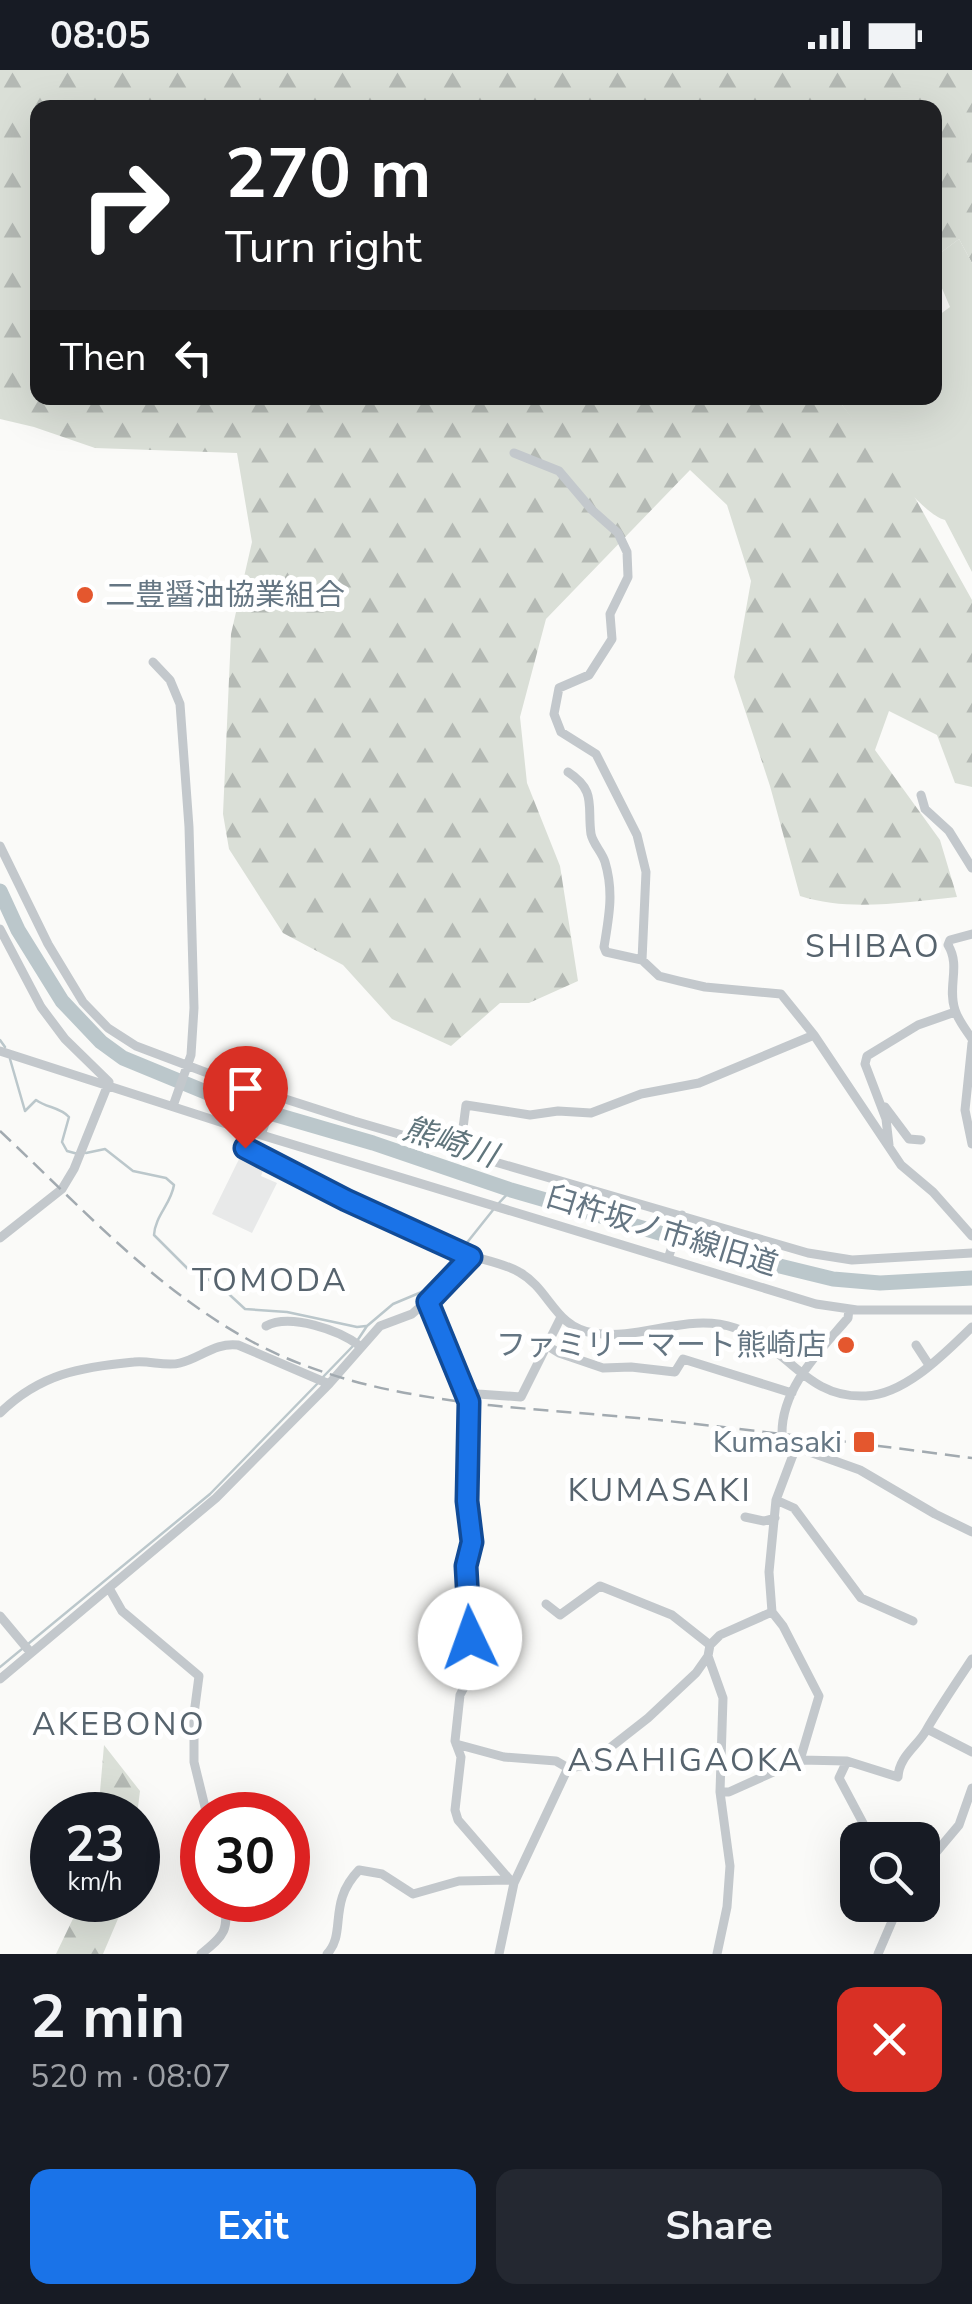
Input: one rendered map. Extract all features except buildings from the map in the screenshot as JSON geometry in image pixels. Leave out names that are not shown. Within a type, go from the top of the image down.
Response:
[{"type":"street","points":[[514,453],[559,471],[625,542],[629,571],[610,614],[612,640],[590,675],[559,688],[554,714],[560,732],[596,754],[636,835],[646,883],[642,960]]},
{"type":"street","points":[[152,662],[170,680],[180,704],[184,734],[194,1008],[188,1064],[174,1103]]},
{"type":"street","points":[[568,772],[578,778],[589,796],[591,836],[602,853],[610,882],[606,952],[642,960],[659,976],[705,987],[780,994],[814,1035],[901,1165],[934,1192],[972,1236]]},
{"type":"street","points":[[921,795],[925,809],[949,831],[972,868]]},
{"type":"street","points":[[0,846],[48,944],[91,1012],[126,1041],[274,1097],[841,1260],[972,1253]]},
{"type":"street","points":[[0,928],[41,1007],[65,1039],[108,1079],[109,1086],[62,1189],[0,1238]]},
{"type":"street","points":[[972,934],[948,944],[955,958],[955,1012],[972,1041],[965,1110],[972,1144]]},
{"type":"street","points":[[889,1145],[880,1101],[865,1064],[870,1051],[918,1025],[955,1012]]},
{"type":"street","points":[[460,1152],[466,1105],[530,1115],[558,1111],[591,1113],[641,1094],[700,1083],[814,1035]]},
{"type":"street","name":"臼杵坂ノ市線旧道","points":[[1,1051],[174,1103],[245,1130],[263,1132],[816,1304],[849,1309],[972,1310]]},
{"type":"street","points":[[263,1132],[274,1097]]},
{"type":"street","points":[[880,1101],[909,1140],[921,1140]]},
{"type":"street","points":[[245,1130],[244,1146],[255,1156],[452,1249],[519,1272],[538,1288],[560,1319],[594,1334],[716,1322],[752,1334],[824,1390],[869,1396],[888,1391],[972,1327]]},
{"type":"street","points":[[669,1256],[682,1216]]},
{"type":"street","points":[[0,1679],[28,1649],[109,1588],[216,1498],[357,1344],[380,1326],[412,1314],[428,1302],[468,1256]]},
{"type":"street","points":[[428,1302],[469,1402],[467,1501],[472,1542],[466,1566],[470,1638],[479,1659],[460,1695],[456,1744],[461,1757],[455,1810],[458,1820],[512,1882]]},
{"type":"street","points":[[849,1309],[848,1318],[802,1374],[792,1393],[782,1430],[785,1440],[860,1470],[972,1532]]},
{"type":"street","points":[[465,1388],[478,1394],[521,1397],[560,1319]]},
{"type":"street","points":[[266,1326],[278,1320],[291,1321],[357,1344]]},
{"type":"street","points":[[0,1413],[29,1389],[66,1371],[136,1362],[177,1364],[226,1343],[238,1344],[324,1382]]},
{"type":"street","points":[[546,1345],[603,1368],[675,1372],[683,1359],[792,1393]]},
{"type":"street","points":[[916,1345],[928,1363]]},
{"type":"street","points":[[796,1447],[776,1500],[769,1572],[772,1612],[819,1696],[800,1760]]},
{"type":"street","points":[[776,1500],[794,1508],[860,1598],[913,1622]]},
{"type":"street","points":[[745,1517],[764,1522],[775,1518]]},
{"type":"street","points":[[546,1604],[560,1616],[600,1586],[672,1615],[709,1650],[723,1698],[720,1792],[730,1866],[727,1907],[717,1954]]},
{"type":"street","points":[[109,1588],[122,1611],[199,1676],[194,1762],[201,1792]]},
{"type":"street","points":[[456,1744],[504,1757],[556,1761],[568,1768],[588,1765],[696,1673],[724,1631],[772,1612]]},
{"type":"street","points":[[0,1616],[28,1649]]},
{"type":"street","points":[[0,1636],[10,1628]]},
{"type":"street","points":[[720,1792],[800,1760],[847,1760],[898,1777],[907,1754],[972,1659]]},
{"type":"street","points":[[928,1728],[972,1752]]},
{"type":"street","points":[[847,1760],[839,1778],[862,1822]]},
{"type":"street","points":[[499,1954],[512,1882],[568,1768]]},
{"type":"street","points":[[940,1847],[958,1825],[972,1788]]},
{"type":"street","points":[[327,1954],[334,1947],[341,1894],[360,1870],[382,1874],[413,1894],[459,1881],[512,1882]]},
{"type":"street","points":[[201,1954],[226,1929],[227,1922]]},
{"type":"street","points":[[878,1954],[892,1922]]},
{"type":"shaded area","points":[[242,1153],[265,1165],[261,1176],[277,1183],[252,1233],[212,1214]]},
{"type":"green space","points":[[0,70],[972,70],[972,263],[959,239],[942,252],[942,100],[30,100],[30,405],[842,405],[914,496],[972,600],[972,787],[955,783],[937,735],[889,711],[875,750],[940,840],[957,897],[858,905],[800,896],[770,786],[734,677],[751,581],[727,505],[690,470],[546,619],[520,717],[527,783],[560,866],[578,981],[529,1003],[500,1003],[451,1046],[392,1019],[343,965],[283,933],[229,849],[223,814],[231,634],[252,542],[237,453],[95,448],[0,419]]},
{"type":"green space","points":[[959,239],[972,263],[972,572],[945,520],[933,514],[905,487],[842,405],[942,405],[942,313],[950,307],[942,288],[942,252]]},
{"type":"green space","points":[[104,1745],[140,1791],[100,1792]]},
{"type":"green space","points":[[71,1922],[117,1922],[103,1954],[56,1954]]},
{"type":"waterway","name":"熊崎川","points":[[0,891],[18,930],[62,1001],[101,1042],[123,1058],[225,1100],[373,1143],[511,1190],[833,1279],[880,1283],[972,1278]]},
{"type":"waterway","points":[[0,1040],[5,1047]]},
{"type":"waterway","points":[[10,1059],[25,1111],[36,1100],[69,1117],[62,1142],[67,1151],[78,1154]]},
{"type":"waterway","points":[[86,1153],[105,1149],[133,1171],[166,1178],[174,1185],[154,1235],[190,1271],[218,1284],[245,1309],[366,1326]]},
{"type":"waterway","points":[[498,1204],[511,1190]]},
{"type":"waterway","points":[[357,1341],[367,1326],[393,1304],[424,1291],[438,1279],[493,1210]]},
{"type":"waterway","points":[[323,1377],[352,1347]]},
{"type":"waterway","points":[[0,1667],[210,1494],[318,1383]]},
{"type":"railway","points":[[0,1131],[149,1271],[214,1319],[295,1362],[393,1391],[444,1399],[688,1423],[972,1458]]},
{"type":"place","name":"二豊醤油協業組合","points":[[85,595]]},
{"type":"place","name":"ファミリーマート熊崎店","points":[[846,1345]]},
{"type":"place","name":"Kumasaki","points":[[864,1442]]},
{"type":"district","name":"SHIBAO","points":[[873,946]]},
{"type":"district","name":"TOMODA","points":[[270,1280]]},
{"type":"district","name":"KUMASAKI","points":[[660,1490]]},
{"type":"district","name":"AKEBONO","points":[[119,1724]]},
{"type":"district","name":"ASAHIGAOKA","points":[[686,1760]]},
{"type":"route","points":[[245,1148],[471,1257],[428,1302],[469,1402],[467,1501],[472,1542],[466,1566],[470,1638]]}]
